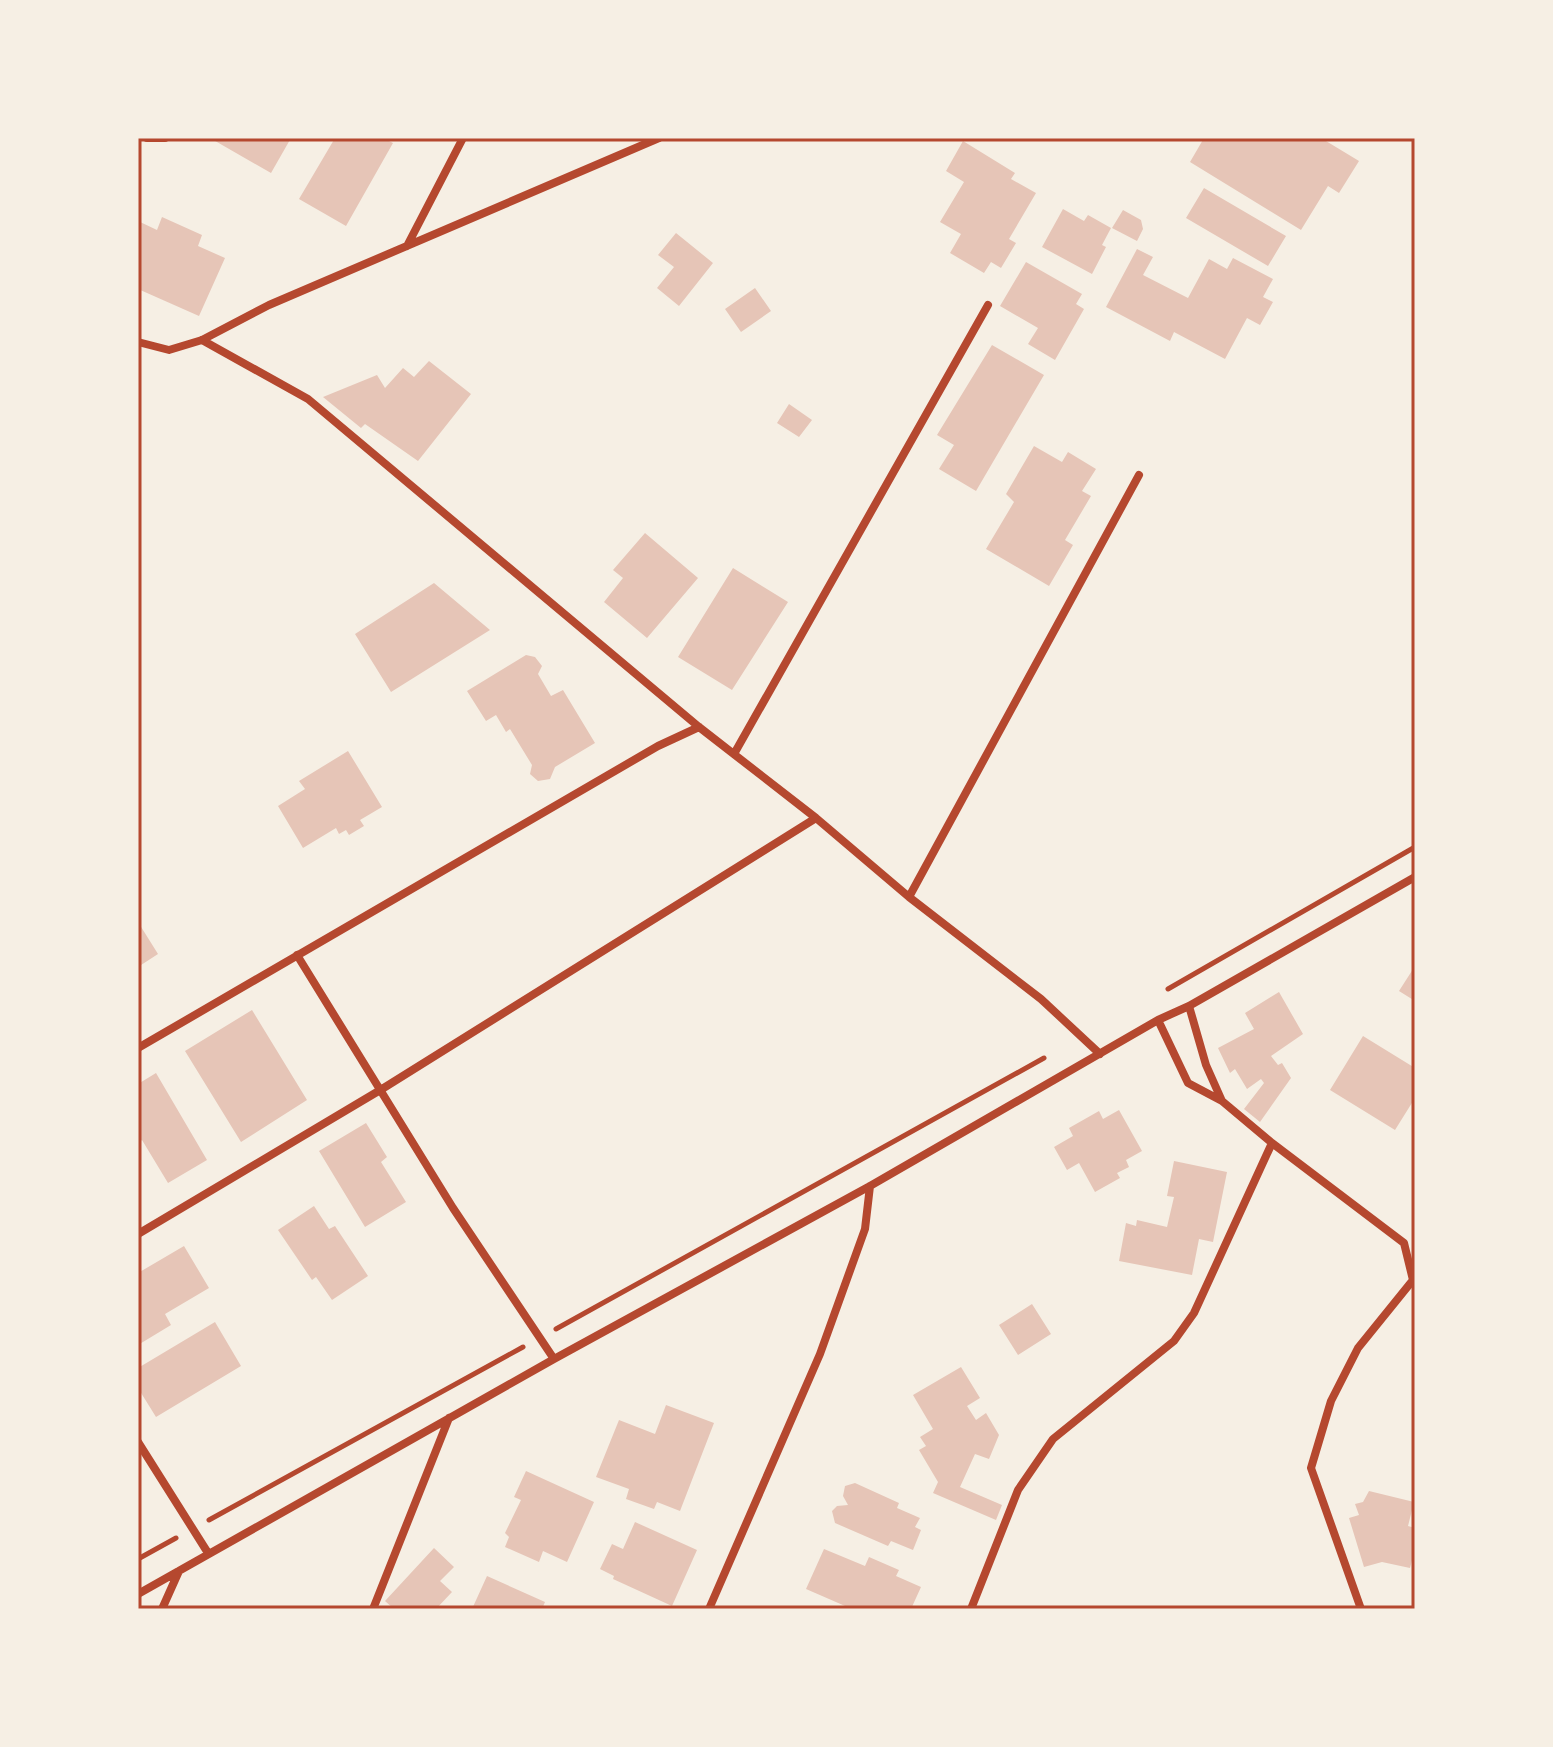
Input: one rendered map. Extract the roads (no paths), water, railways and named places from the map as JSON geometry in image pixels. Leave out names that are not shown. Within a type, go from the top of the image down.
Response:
[{"type":"street","points":[[147,138],[165,138]]},
{"type":"street","points":[[407,246],[463,138]]},
{"type":"street","points":[[138,342],[169,350],[202,340],[269,305],[659,138]]},
{"type":"street","points":[[734,754],[988,305]]},
{"type":"street","points":[[202,340],[308,399],[699,727],[1041,999],[1100,1054]]},
{"type":"street","points":[[909,897],[1139,475]]},
{"type":"street","points":[[138,1048],[658,746],[699,727]]},
{"type":"street","points":[[138,1234],[382,1089],[816,818]]},
{"type":"street","points":[[138,1594],[554,1359],[870,1186],[1415,877]]},
{"type":"street","points":[[297,955],[453,1208],[554,1359]]},
{"type":"street","points":[[1189,1006],[1206,1065],[1222,1101]]},
{"type":"street","points":[[1158,1020],[1188,1083],[1222,1101],[1404,1243],[1413,1280],[1358,1348],[1331,1401],[1311,1468],[1361,1609]]},
{"type":"street","points":[[971,1609],[1018,1490],[1053,1439],[1174,1341],[1194,1313],[1272,1143]]},
{"type":"street","points":[[709,1609],[820,1354],[865,1229],[870,1186]]},
{"type":"street","points":[[373,1609],[450,1417]]},
{"type":"street","points":[[138,1442],[208,1553]]},
{"type":"street","points":[[162,1609],[179,1571]]}]
